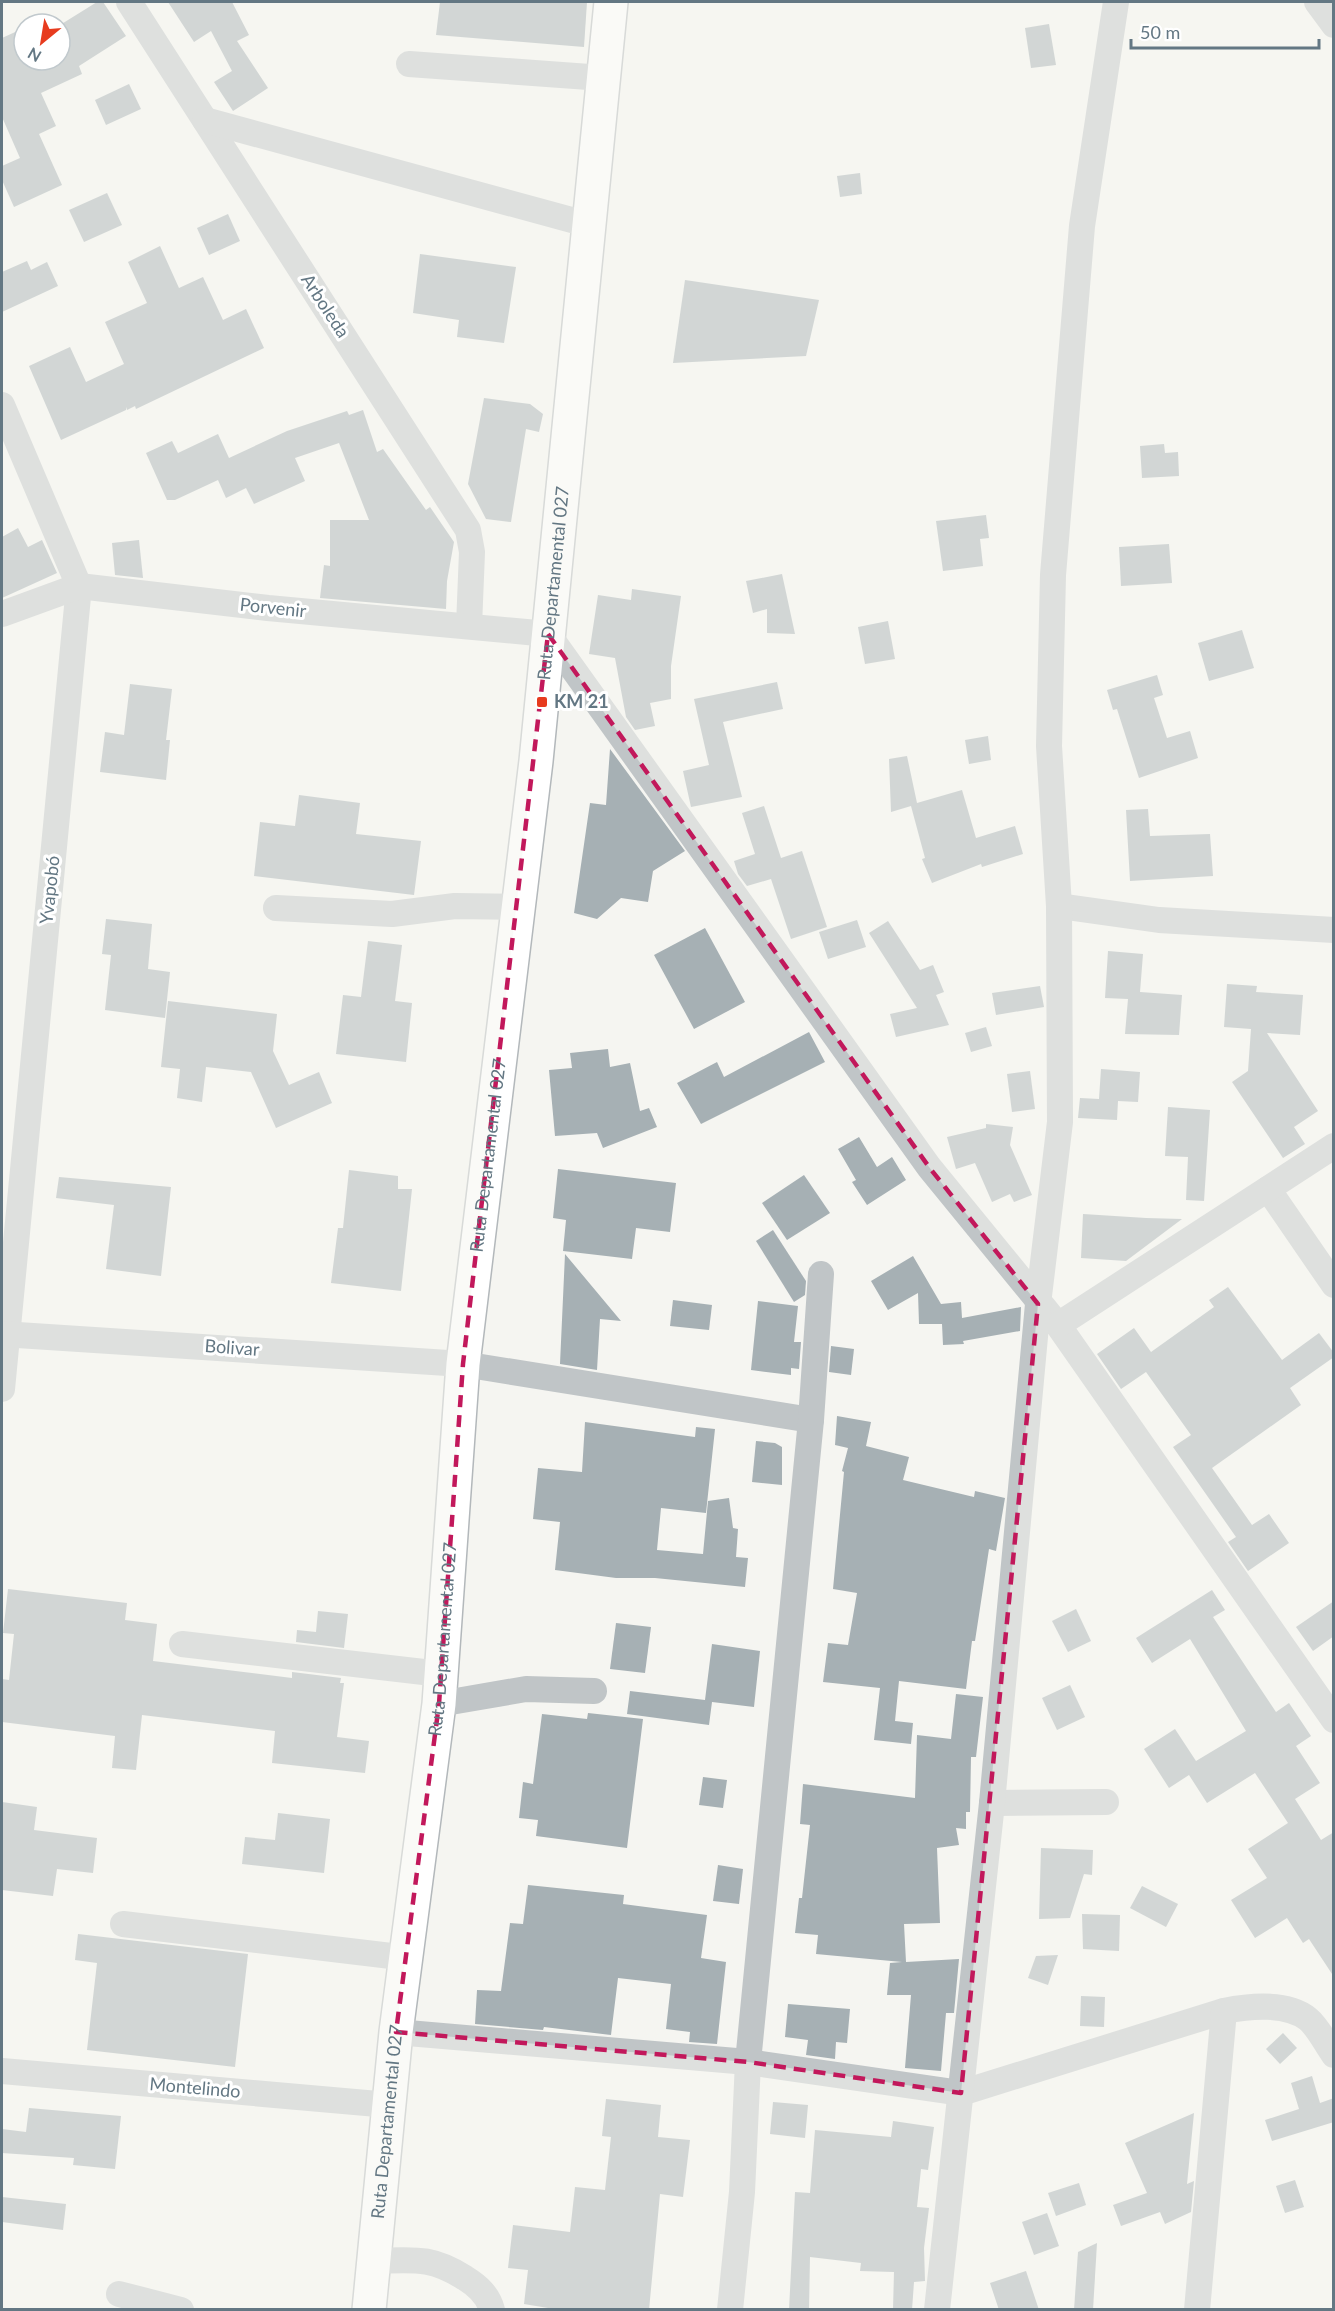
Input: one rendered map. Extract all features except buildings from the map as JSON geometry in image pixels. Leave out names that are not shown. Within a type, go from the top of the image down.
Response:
[{"type":"main road","name":"Ruta Departamental 027","points":[[369,2310],[396,2032],[408,1958],[440,1689],[463,1364],[519,907],[611,2]]},
{"type":"street","name":"Arboleda","points":[[129,2],[468,530],[472,552],[469,626]]},
{"type":"street","points":[[937,2310],[992,1803],[1038,1304],[1060,1122],[1059,906],[1049,746],[1053,575],[1082,226],[1116,2]]},
{"type":"street","points":[[1317,2],[1334,25]]},
{"type":"street","points":[[409,64],[603,78]]},
{"type":"street","points":[[205,120],[590,225]]},
{"type":"street","name":"Yvapobó","points":[[2,405],[79,586],[4,1333],[2,1389]]},
{"type":"street","name":"Porvenir","points":[[2,614],[79,586],[268,608],[548,634]]},
{"type":"street","points":[[548,634],[929,1167],[1038,1304],[1058,1325],[1334,1720]]},
{"type":"street","points":[[276,908],[392,914],[455,906],[519,907]]},
{"type":"street","points":[[1059,906],[1159,920],[1334,930]]},
{"type":"street","points":[[1058,1325],[1334,1146]]},
{"type":"street","points":[[1268,1190],[1334,1285]]},
{"type":"street","points":[[730,2310],[742,2192],[748,2062],[811,1420],[821,1274]]},
{"type":"street","name":"Bolivar","points":[[4,1333],[463,1364],[811,1420]]},
{"type":"street","points":[[182,1644],[440,1689],[594,1691]]},
{"type":"street","points":[[992,1803],[1106,1802]]},
{"type":"street","points":[[123,1924],[408,1958]]},
{"type":"street","points":[[396,2032],[748,2062],[961,2093],[1224,2011],[1251,2006],[1276,2007],[1308,2019],[1334,2055]]},
{"type":"street","points":[[1197,2310],[1224,2011]]},
{"type":"street","name":"Montelindo","points":[[2,2071],[389,2105]]},
{"type":"street","points":[[374,2261],[421,2260],[442,2263],[479,2286],[492,2310]]},
{"type":"street","points":[[119,2294],[181,2310]]},
{"type":"highlighted area","points":[[548,634],[929,1167],[1038,1304],[961,2093],[748,2062],[396,2032],[439,1704],[463,1364]]},
{"type":"place","name":"KM 21","points":[[542,702]]}]
